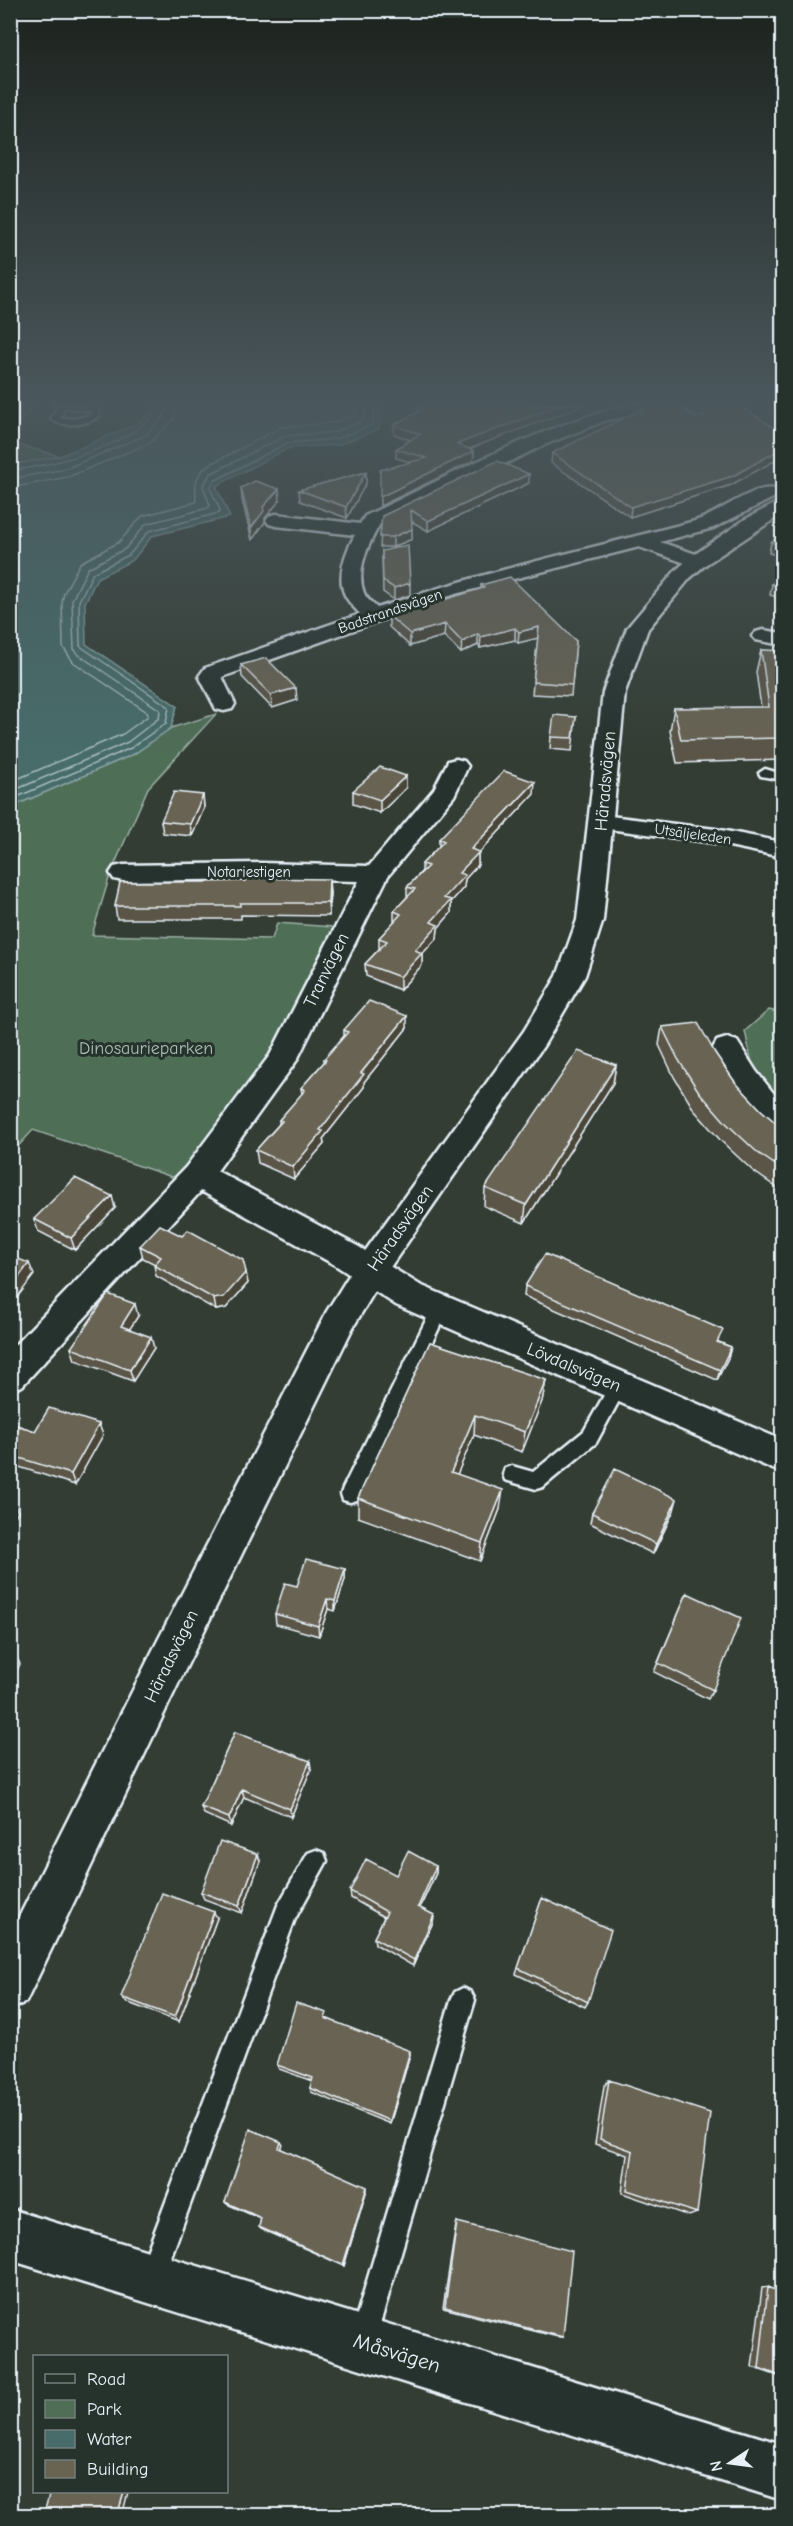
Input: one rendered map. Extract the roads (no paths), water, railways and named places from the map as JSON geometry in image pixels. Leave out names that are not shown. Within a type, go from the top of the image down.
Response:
[{"type":"street","points":[[293,522],[365,530]]},
{"type":"street","points":[[371,522],[365,530],[354,559],[352,584],[358,602],[372,616]]},
{"type":"street","name":"Badstrandsvägen","points":[[224,704],[210,676],[213,673],[448,590],[712,522]]},
{"type":"street","name":"Häradsvägen","points":[[10,1986],[339,1321],[370,1270],[534,1038],[571,976],[590,920],[616,683],[638,628],[684,573],[750,522]]},
{"type":"street","points":[[640,541],[698,561]]},
{"type":"street","name":"Tranvägen","points":[[10,1376],[197,1175],[282,1060],[376,874],[445,791],[456,766]]},
{"type":"street","name":"Utsäljeleden","points":[[602,822],[715,836],[783,850]]},
{"type":"street","name":"Notariestigen","points":[[123,873],[261,871],[376,874]]},
{"type":"street","points":[[728,1048],[767,1107],[783,1122]]},
{"type":"street","points":[[197,1175],[370,1270]]},
{"type":"street","name":"Lövdalsvägen","points":[[370,1270],[408,1294],[441,1309],[783,1457]]},
{"type":"street","name":"Måsvägen","points":[[10,2234],[783,2472]]},
{"type":"lane","points":[[765,773],[783,777]]},
{"type":"lane","points":[[350,1494],[441,1309]]},
{"type":"lane","points":[[512,1474],[536,1481],[564,1460],[590,1437],[618,1386]]},
{"type":"lane","points":[[151,2277],[286,1913],[316,1861]]},
{"type":"lane","points":[[362,2342],[463,2000]]},
{"type":"water","points":[[11,522],[210,522],[152,536],[133,560],[97,578],[85,603],[86,644],[177,706],[171,728],[134,754],[11,807]]},
{"type":"park label","name":"Dinosaurieparken","points":[[146,1048]]}]
